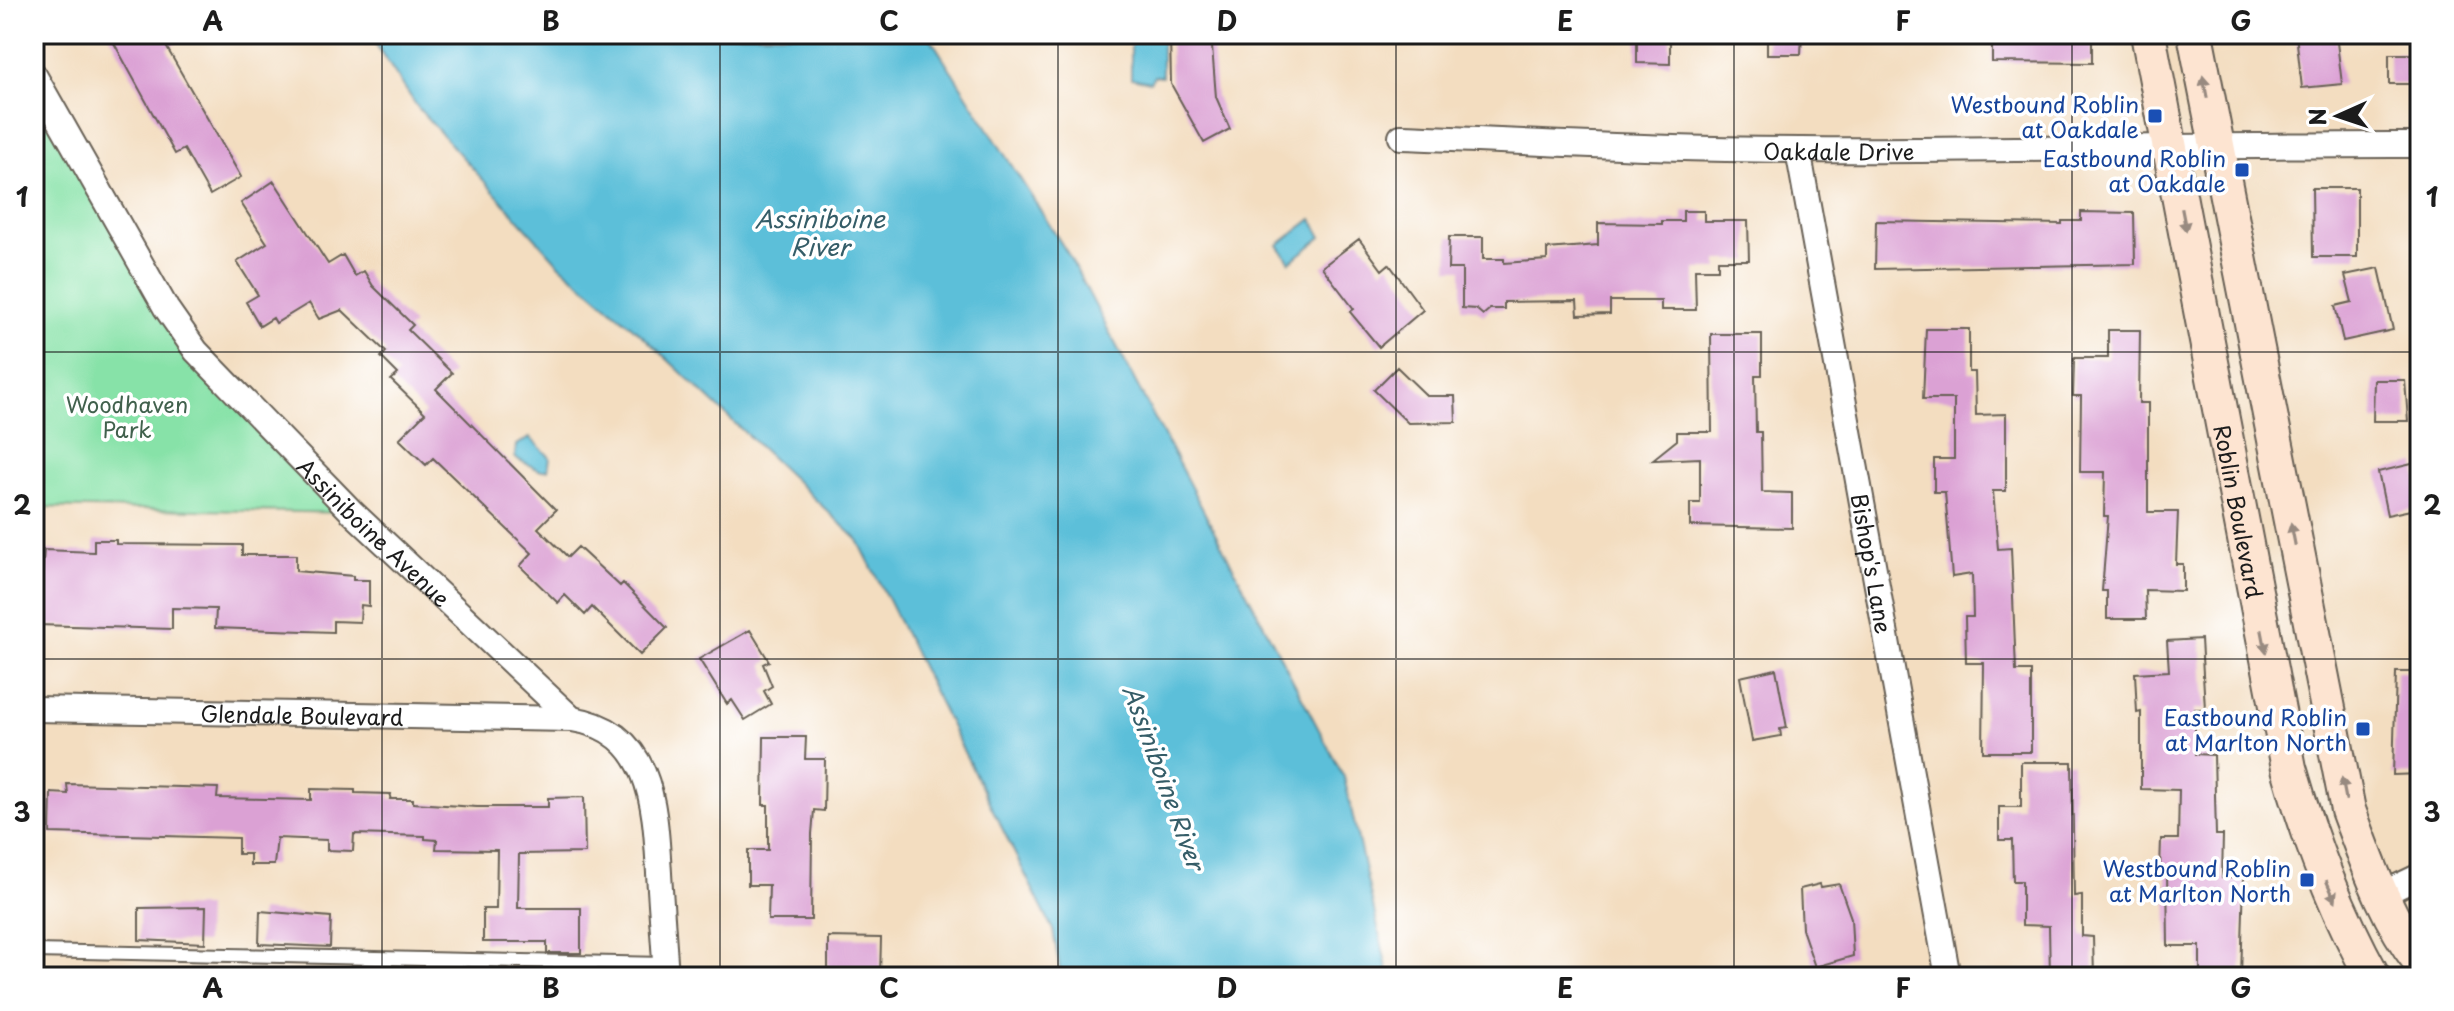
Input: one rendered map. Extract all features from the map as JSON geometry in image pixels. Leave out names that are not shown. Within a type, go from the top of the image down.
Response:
[{"type":"main road","name":"Roblin Boulevard","points":[[2148,34],[2289,768],[2322,871],[2349,934],[2373,977]]},
{"type":"main road","points":[[2195,34],[2348,810],[2380,895],[2404,941],[2420,961]]},
{"type":"street","name":"Assiniboine Avenue","points":[[34,75],[166,308],[196,351],[353,513],[572,719],[596,724],[620,738],[631,751],[647,783],[655,818],[666,971]]},
{"type":"street","name":"Oakdale Drive","points":[[1401,137],[1798,150],[2171,149],[2215,144],[2420,145]]},
{"type":"street","name":"Bishop's Lane","points":[[1798,150],[1948,977]]},
{"type":"street","name":"Glendale Boulevard","points":[[34,709],[572,719]]},
{"type":"street","points":[[2380,895],[2420,876]]},
{"type":"lane","points":[[34,951],[666,971]]},
{"type":"green space","name":"Woodhaven Park","points":[[34,75],[166,308],[353,513],[34,507]]},
{"type":"water","name":"Assiniboine River","points":[[369,34],[928,34],[1068,254],[1344,777],[1389,977],[1061,977],[1053,930],[858,540],[645,338],[559,264],[418,108]]},
{"type":"water","points":[[1131,34],[1162,34],[1162,76],[1154,76],[1150,82],[1131,78]]},
{"type":"water","points":[[1312,219],[1322,237],[1290,262],[1278,245]]},
{"type":"water","points":[[530,438],[550,457],[548,470],[539,470],[515,458],[516,445]]},
{"type":"building","points":[[109,34],[192,34],[167,48],[241,177],[210,195],[184,149],[175,154]]},
{"type":"building","points":[[1170,34],[1211,34],[1216,97],[1230,129],[1204,143],[1171,84]]},
{"type":"building","points":[[1637,34],[1670,34],[1670,64],[1637,63]]},
{"type":"building","points":[[1767,34],[1802,34],[1801,54],[1767,54]]},
{"type":"building","points":[[1992,34],[2092,34],[2092,63],[1992,62]]},
{"type":"building","points":[[2296,34],[2336,34],[2342,84],[2302,88]]},
{"type":"building","points":[[2389,54],[2411,54],[2412,84],[2389,84]]},
{"type":"building","points":[[274,181],[328,264],[343,255],[355,276],[364,271],[373,286],[413,325],[408,330],[452,373],[436,389],[556,510],[538,528],[568,557],[578,547],[620,586],[623,583],[667,628],[640,655],[592,607],[585,615],[565,595],[558,603],[520,566],[532,553],[433,458],[426,465],[399,439],[425,413],[391,380],[398,374],[381,357],[386,352],[342,310],[319,319],[309,303],[276,323],[273,318],[260,326],[246,302],[258,295],[237,262],[267,243],[241,203]]},
{"type":"building","points":[[2312,188],[2357,188],[2357,257],[2313,257]]},
{"type":"building","points":[[1683,211],[1704,211],[1704,221],[1748,221],[1749,260],[1718,260],[1718,269],[1695,269],[1696,310],[1661,310],[1661,301],[1610,301],[1610,314],[1578,315],[1577,301],[1504,302],[1504,309],[1490,309],[1483,315],[1476,309],[1462,308],[1462,269],[1448,269],[1449,237],[1483,237],[1483,259],[1504,259],[1504,263],[1547,260],[1547,249],[1598,245],[1598,223],[1662,224],[1662,221],[1683,221]]},
{"type":"building","points":[[2081,212],[2134,213],[2135,264],[1875,269],[1876,221],[2062,224],[2062,221],[2081,221]]},
{"type":"building","points":[[1359,239],[1382,270],[1389,264],[1423,310],[1379,347],[1350,312],[1354,309],[1322,267]]},
{"type":"building","points":[[2379,268],[2393,330],[2343,341],[2335,306],[2352,302],[2345,275]]},
{"type":"building","points":[[1926,329],[1969,329],[1969,372],[1975,372],[1976,415],[2006,414],[2006,491],[1993,491],[1998,549],[2011,548],[2016,671],[2031,671],[2031,752],[1983,752],[1984,663],[1966,663],[1965,617],[1973,617],[1972,574],[1952,577],[1945,492],[1934,492],[1934,459],[1954,459],[1954,399],[1923,399]]},
{"type":"building","points":[[2108,330],[2140,330],[2139,403],[2148,403],[2148,512],[2178,512],[2176,564],[2183,564],[2183,591],[2145,590],[2146,619],[2107,619],[2107,591],[2102,591],[2108,516],[2104,516],[2105,472],[2080,472],[2081,396],[2073,396],[2074,358],[2108,358]]},
{"type":"building","points":[[1711,334],[1762,334],[1762,375],[1755,375],[1756,432],[1761,432],[1762,492],[1792,493],[1792,528],[1690,526],[1690,503],[1700,503],[1700,458],[1652,460],[1677,440],[1677,432],[1712,432]]},
{"type":"building","points":[[1397,367],[1427,396],[1455,396],[1456,422],[1408,423],[1374,390]]},
{"type":"building","points":[[2374,380],[2405,380],[2408,421],[2373,421]]},
{"type":"building","points":[[2416,463],[2420,508],[2387,515],[2378,472]]},
{"type":"building","points":[[94,540],[116,540],[116,544],[242,545],[242,555],[296,555],[296,571],[369,580],[369,606],[361,605],[360,622],[333,621],[333,632],[215,628],[216,609],[172,608],[172,629],[38,625],[44,550],[94,552]]},
{"type":"building","points":[[750,630],[769,661],[763,664],[772,686],[764,691],[771,704],[745,720],[732,700],[727,704],[699,659]]},
{"type":"building","points":[[2201,639],[2205,709],[2195,709],[2195,754],[2214,755],[2216,835],[2223,835],[2222,878],[2244,878],[2241,977],[2200,977],[2200,946],[2168,946],[2167,870],[2160,870],[2161,839],[2178,839],[2179,790],[2141,789],[2141,712],[2137,713],[2135,673],[2169,671],[2167,641]]},
{"type":"building","points":[[1776,669],[1787,728],[1780,729],[1781,736],[1752,741],[1740,677]]},
{"type":"building","points":[[2396,672],[2420,672],[2420,774],[2393,775]]},
{"type":"building","points":[[764,737],[806,737],[805,759],[825,759],[824,811],[814,810],[811,920],[768,920],[769,885],[748,885],[748,850],[768,850],[768,805],[763,805]]},
{"type":"building","points":[[2021,762],[2072,762],[2074,896],[2082,895],[2082,936],[2093,937],[2094,977],[2050,977],[2049,926],[2022,925],[2022,881],[2013,881],[2012,840],[1999,840],[1999,807],[2021,807]]},
{"type":"building","points":[[67,784],[218,788],[217,798],[311,800],[311,789],[355,790],[355,793],[391,794],[390,799],[413,799],[413,803],[477,807],[548,807],[548,798],[584,797],[585,853],[519,854],[518,908],[581,908],[581,953],[547,953],[547,942],[483,942],[483,909],[496,909],[497,850],[436,849],[437,840],[425,839],[425,836],[354,834],[353,851],[327,850],[327,840],[277,838],[274,865],[250,865],[250,854],[238,854],[238,838],[50,833],[51,793],[68,794]]},
{"type":"building","points":[[1820,884],[1821,887],[1839,884],[1851,918],[1853,956],[1815,967],[1802,929],[1800,889]]},
{"type":"building","points":[[206,907],[205,943],[139,940],[139,908]]},
{"type":"building","points":[[260,911],[331,917],[330,947],[259,944]]},
{"type":"building","points":[[828,937],[881,938],[880,977],[828,977]]},
{"type":"building","points":[[547,971],[581,971],[581,977],[547,977]]},
{"type":"place","name":"Westbound Roblin at Oakdale","points":[[2155,116]]},
{"type":"place","name":"Eastbound Roblin at Oakdale","points":[[2242,170]]},
{"type":"place","name":"Eastbound Roblin at Marlton North","points":[[2363,729]]},
{"type":"place","name":"Westbound Roblin at Marlton North","points":[[2307,880]]}]
